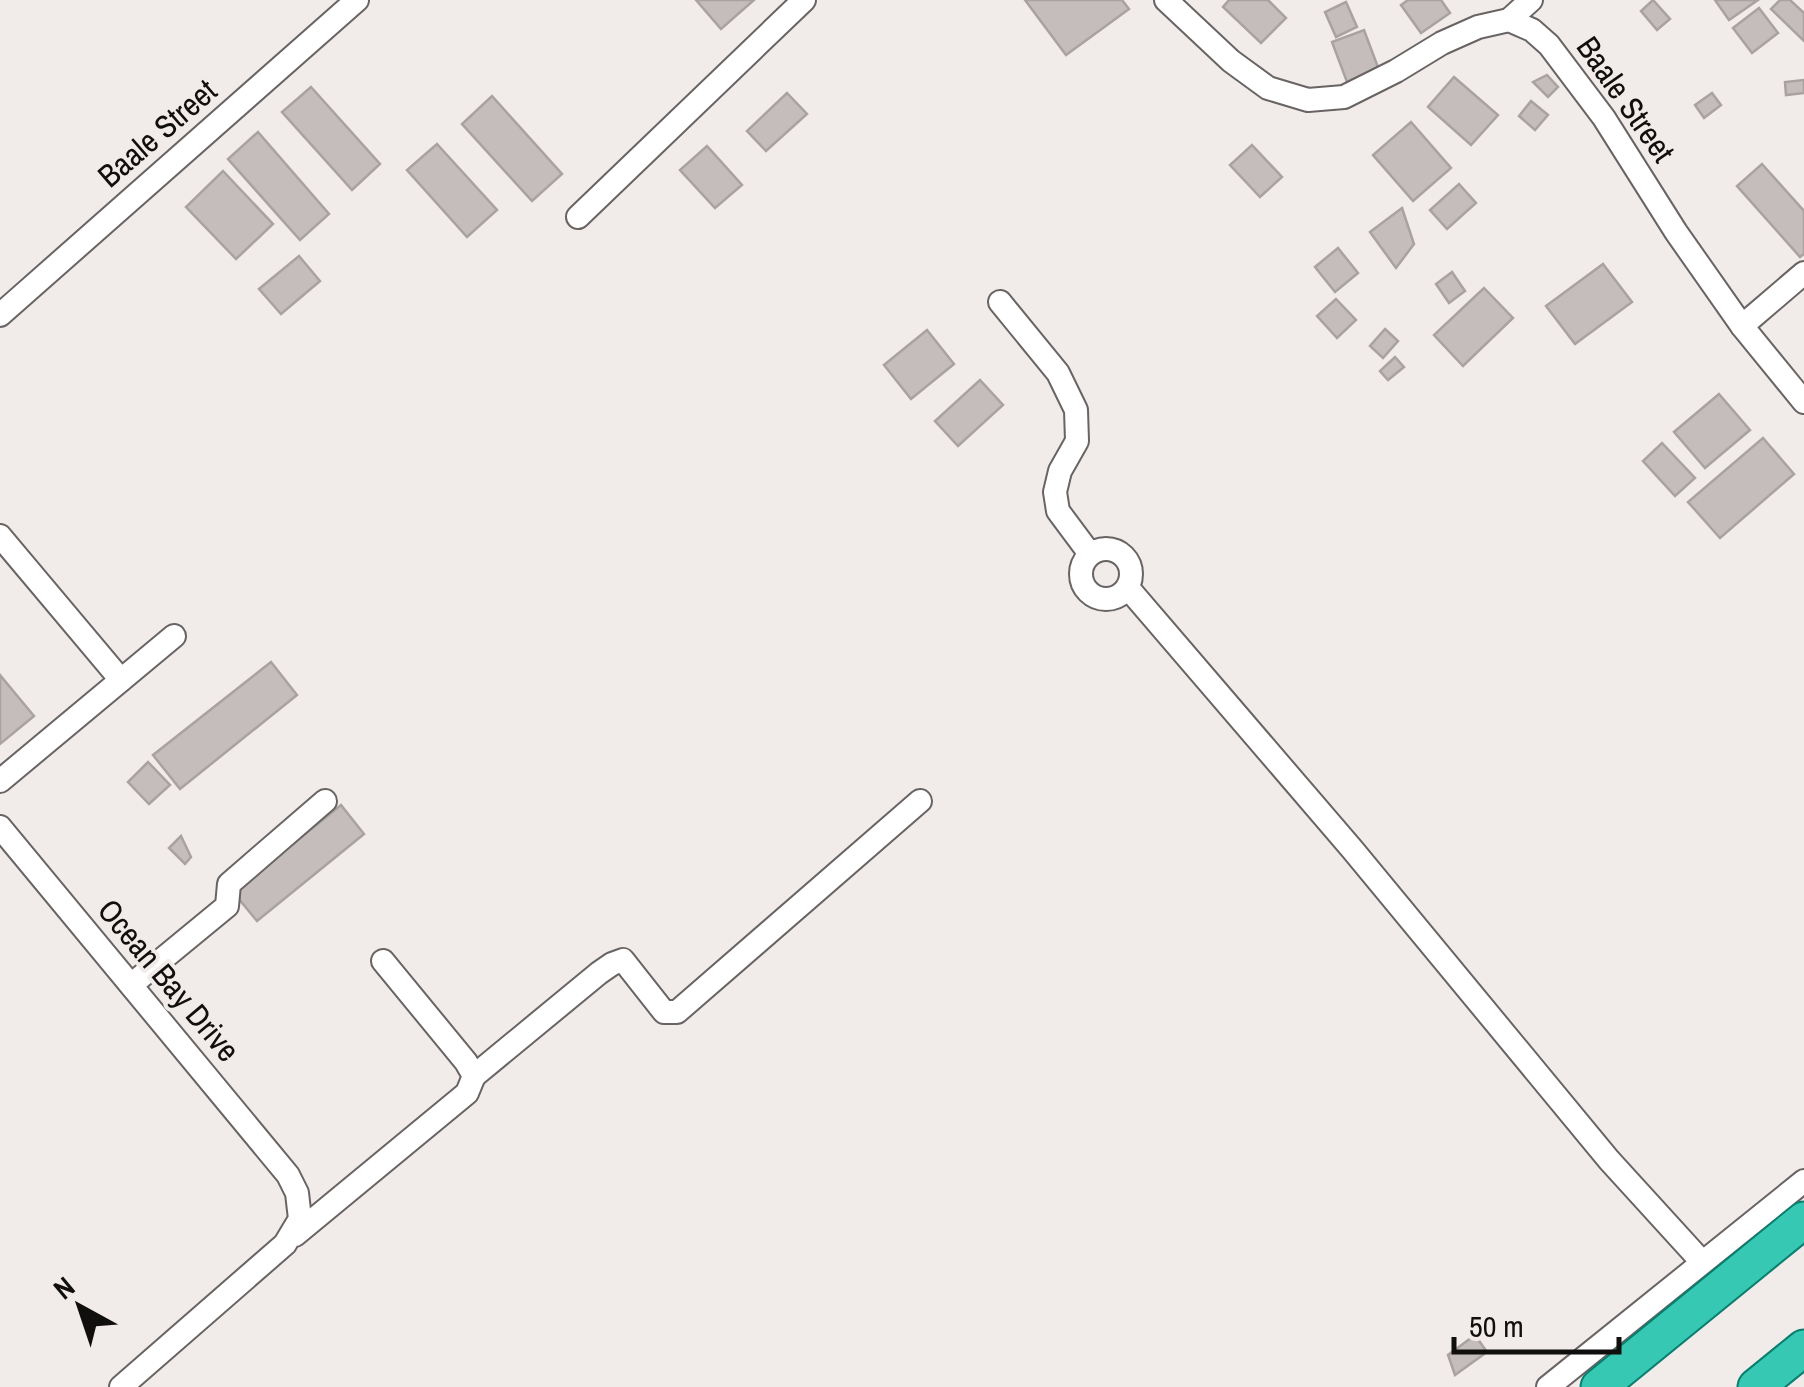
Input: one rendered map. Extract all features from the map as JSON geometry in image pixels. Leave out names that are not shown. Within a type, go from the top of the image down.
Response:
[{"type":"highway","points":[[1599,1387],[1804,1220]]},
{"type":"highway","points":[[1756,1387],[1804,1348]]},
{"type":"street","name":"Baale Street","points":[[0,315],[357,0]]},
{"type":"street","points":[[578,217],[804,0]]},
{"type":"street","points":[[1166,0],[1268,88],[1308,100],[1344,97],[1460,35],[1509,20],[1531,0]]},
{"type":"street","name":"Baale Street","points":[[1509,20],[1532,30],[1550,45],[1604,118],[1676,232],[1742,326],[1804,402]]},
{"type":"street","points":[[1742,326],[1804,273]]},
{"type":"street","points":[[1000,302],[1058,373],[1076,410],[1077,441],[1060,471],[1055,492],[1058,511],[1090,554]]},
{"type":"street","points":[[0,536],[122,680]]},
{"type":"street","points":[[1107,548],[1124,555],[1132,571],[1128,588],[1114,600],[1096,599],[1082,586],[1080,569],[1090,554],[1107,548]]},
{"type":"street","points":[[1128,588],[1352,849],[1609,1160],[1702,1262]]},
{"type":"street","points":[[0,781],[174,636]]},
{"type":"street","points":[[131,985],[227,906],[228,884],[325,801]]},
{"type":"street","points":[[121,1387],[284,1244],[467,1093],[474,1076],[612,964],[624,960],[664,1012],[677,1012],[920,801]]},
{"type":"street","name":"Ocean Bay Drive","points":[[0,827],[288,1175],[296,1192],[300,1219],[284,1244]]},
{"type":"street","points":[[383,961],[474,1076]]},
{"type":"street","points":[[1548,1387],[1804,1181]]},
{"type":"building","points":[[696,0],[754,0],[721,29]]},
{"type":"building","points":[[1025,0],[1122,0],[1129,9],[1066,55]]},
{"type":"building","points":[[1229,0],[1268,0],[1286,18],[1261,43],[1223,7]]},
{"type":"building","points":[[1408,0],[1441,0],[1450,13],[1421,33],[1401,5]]},
{"type":"building","points":[[1653,0],[1670,19],[1657,30],[1641,11]]},
{"type":"building","points":[[1715,0],[1758,0],[1729,20]]},
{"type":"building","points":[[1780,0],[1790,0],[1804,13],[1804,41],[1771,9]]},
{"type":"building","points":[[1346,2],[1357,27],[1336,37],[1325,12]]},
{"type":"building","points":[[1759,8],[1778,33],[1752,53],[1733,28]]},
{"type":"building","points":[[1364,30],[1379,70],[1347,82],[1332,42]]},
{"type":"building","points":[[1547,75],[1558,87],[1548,97],[1533,82]]},
{"type":"building","points":[[1454,77],[1498,115],[1471,145],[1428,107]]},
{"type":"building","points":[[1804,80],[1804,93],[1786,95],[1785,82]]},
{"type":"building","points":[[311,87],[380,164],[352,190],[282,112]]},
{"type":"building","points":[[787,93],[807,114],[766,151],[747,131]]},
{"type":"building","points":[[1712,93],[1721,105],[1704,118],[1695,105]]},
{"type":"building","points":[[492,96],[562,174],[532,201],[462,124]]},
{"type":"building","points":[[1531,101],[1548,115],[1535,130],[1519,116]]},
{"type":"building","points":[[1411,122],[1451,168],[1413,201],[1373,155]]},
{"type":"building","points":[[258,132],[329,214],[300,240],[228,159]]},
{"type":"building","points":[[437,144],[497,210],[467,237],[407,170]]},
{"type":"building","points":[[1252,145],[1282,177],[1260,197],[1230,165]]},
{"type":"building","points":[[707,146],[742,185],[715,208],[680,170]]},
{"type":"building","points":[[1762,164],[1804,211],[1804,254],[1800,257],[1737,186]]},
{"type":"building","points":[[223,171],[273,224],[236,259],[186,207]]},
{"type":"building","points":[[1459,184],[1476,203],[1447,229],[1430,210]]},
{"type":"building","points":[[1402,208],[1414,244],[1396,268],[1370,232]]},
{"type":"building","points":[[1338,248],[1358,273],[1335,292],[1315,267]]},
{"type":"building","points":[[299,256],[320,281],[281,314],[259,289]]},
{"type":"building","points":[[1603,264],[1632,302],[1575,344],[1546,306]]},
{"type":"building","points":[[1452,272],[1465,291],[1449,303],[1436,284]]},
{"type":"building","points":[[1484,288],[1513,318],[1463,366],[1434,335]]},
{"type":"building","points":[[1336,299],[1356,320],[1337,338],[1317,316]]},
{"type":"building","points":[[1385,329],[1398,341],[1383,358],[1370,346]]},
{"type":"building","points":[[927,330],[954,364],[911,399],[884,365]]},
{"type":"building","points":[[1395,357],[1404,367],[1388,380],[1380,371]]},
{"type":"building","points":[[980,380],[1003,405],[958,446],[935,421]]},
{"type":"building","points":[[1719,394],[1750,430],[1705,468],[1674,432]]},
{"type":"building","points":[[1763,438],[1794,474],[1720,538],[1688,502]]},
{"type":"building","points":[[1662,443],[1695,478],[1675,496],[1643,461]]},
{"type":"building","points":[[271,662],[297,695],[180,789],[153,755]]},
{"type":"building","points":[[0,675],[34,716],[0,744]]},
{"type":"building","points":[[148,762],[170,785],[149,804],[128,782]]},
{"type":"building","points":[[341,805],[364,834],[257,921],[233,892]]},
{"type":"building","points":[[181,836],[191,857],[185,864],[169,848]]},
{"type":"building","points":[[1475,1335],[1487,1352],[1455,1375],[1448,1355]]}]
